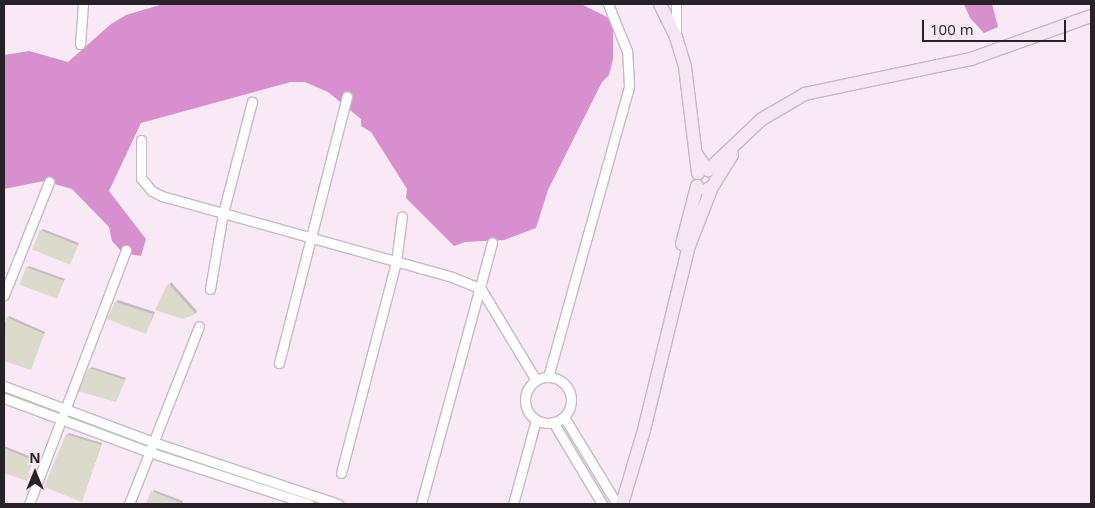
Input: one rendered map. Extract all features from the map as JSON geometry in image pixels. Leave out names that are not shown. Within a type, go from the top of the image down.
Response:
[{"type":"street","points":[[80,44],[83,4]]},
{"type":"street","points":[[548,377],[629,86],[627,51],[608,4]]},
{"type":"street","points":[[660,4],[676,38],[688,81],[697,155],[706,179]]},
{"type":"street","points":[[676,4],[676,38]]},
{"type":"street","points":[[614,503],[633,444],[706,179],[745,136],[762,119],[805,94],[971,59],[1091,16]]},
{"type":"street","points":[[278,364],[347,97]]},
{"type":"street","points":[[210,288],[224,213],[252,102]]},
{"type":"street","points":[[141,140],[139,166],[146,186],[162,196],[396,262],[481,289],[536,380]]},
{"type":"street","points":[[4,295],[6,283],[49,182]]},
{"type":"street","points":[[341,473],[396,262],[402,216]]},
{"type":"street","points":[[421,504],[481,289],[492,242]]},
{"type":"street","points":[[29,504],[126,250]]},
{"type":"street","points":[[129,504],[199,326]]},
{"type":"street","points":[[548,377],[559,380],[570,394],[570,406],[564,417],[553,422],[536,420],[528,412],[525,400],[528,389],[536,380],[548,377]]},
{"type":"street","points":[[4,386],[153,442],[338,504]]},
{"type":"street","points":[[4,398],[149,452],[309,504]]},
{"type":"street","points":[[564,417],[614,503]]},
{"type":"street","points":[[513,504],[536,420]]},
{"type":"street","points":[[553,422],[614,503]]},
{"type":"street","points":[[570,446],[579,441]]},
{"type":"street","points":[[196,468],[201,457]]},
{"type":"street","points":[[220,475],[223,464]]},
{"type":"street","points":[[280,494],[283,485]]},
{"type":"shaded area","points":[[163,4],[581,4],[613,20],[613,59],[609,75],[602,82],[548,190],[536,228],[504,240],[465,242],[454,246],[406,198],[407,189],[371,132],[361,126],[361,119],[328,92],[305,82],[291,82],[141,123],[109,191],[146,239],[141,256],[123,253],[112,241],[109,227],[72,189],[44,181],[4,189],[4,55],[29,51],[68,62],[111,24],[126,15]]},
{"type":"shaded area","points":[[964,4],[992,4],[998,27],[984,33],[970,18]]},
{"type":"building","points":[[40,230],[78,245],[70,265],[32,249]]},
{"type":"building","points":[[26,267],[64,281],[57,299],[20,285]]},
{"type":"building","points":[[168,283],[196,314],[183,319],[155,310]]},
{"type":"building","points":[[115,302],[153,314],[146,334],[107,319]]},
{"type":"building","points":[[6,317],[44,334],[31,370],[4,361]]},
{"type":"building","points":[[89,368],[125,380],[116,402],[78,391]]},
{"type":"building","points":[[66,434],[101,445],[82,502],[44,487]]},
{"type":"building","points":[[4,448],[32,460],[27,481],[4,473]]},
{"type":"building","points":[[151,491],[184,504],[146,504]]}]
